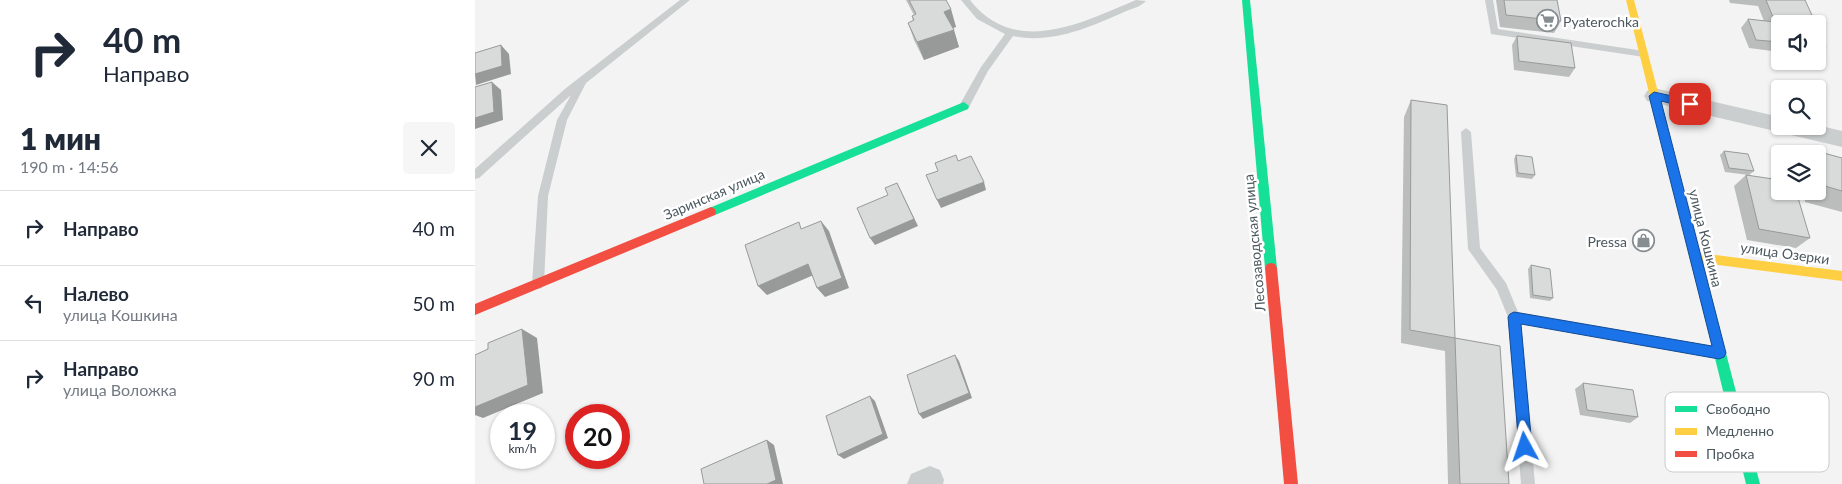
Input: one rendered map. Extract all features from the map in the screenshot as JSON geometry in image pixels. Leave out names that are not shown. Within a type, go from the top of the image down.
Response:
[{"type":"street","name":"Лесозаводская улица","points":[[1246,0],[1291,484]]},
{"type":"street","name":"улица Кошкина","points":[[1630,0],[1729,392]]},
{"type":"street","points":[[1654,96],[1771,123]]},
{"type":"street","name":"Заринская улица","points":[[475,310],[964,106]]},
{"type":"street","points":[[1825,135],[1842,139]]},
{"type":"street","name":"улица Озерки","points":[[1695,257],[1842,276]]},
{"type":"lane","points":[[475,175],[585,78],[686,0]]},
{"type":"lane","points":[[965,0],[975,13],[992,24],[1010,33],[1026,36],[1046,35],[1077,27],[1143,0]]},
{"type":"lane","points":[[1489,0],[1494,32],[1644,54]]},
{"type":"lane","points":[[964,106],[984,69],[1010,33]]},
{"type":"lane","points":[[538,284],[543,196],[563,120],[585,78]]},
{"type":"lane","points":[[1466,132],[1474,249],[1502,287],[1514,317],[1528,484]]},
{"type":"lane","points":[[1514,317],[1719,353]]},
{"type":"building","points":[[909,0],[946,0],[951,9],[944,12],[954,30],[917,42],[908,23],[914,20],[912,16],[916,14]]},
{"type":"building","points":[[1504,0],[1557,0],[1561,21],[1506,15]]},
{"type":"building","points":[[1766,0],[1805,0],[1812,15],[1772,15]]},
{"type":"building","points":[[1748,19],[1771,22],[1771,41],[1756,40]]},
{"type":"building","points":[[1517,36],[1571,43],[1575,68],[1519,61]]},
{"type":"building","points":[[501,45],[502,66],[475,74],[475,53]]},
{"type":"building","points":[[492,82],[494,112],[475,118],[475,87]]},
{"type":"building","points":[[1411,100],[1447,105],[1455,338],[1410,330]]},
{"type":"building","points":[[1724,151],[1748,154],[1754,171],[1729,168]]},
{"type":"building","points":[[1826,154],[1842,158],[1842,191],[1826,186]]},
{"type":"building","points":[[956,155],[958,161],[971,156],[984,182],[937,200],[926,175],[938,171],[935,163]]},
{"type":"building","points":[[1516,155],[1532,157],[1535,175],[1518,173]]},
{"type":"building","points":[[1746,175],[1771,179],[1771,200],[1799,200],[1810,238],[1759,229]]},
{"type":"building","points":[[897,183],[914,219],[870,238],[857,208],[888,195],[885,188]]},
{"type":"building","points":[[821,221],[842,278],[817,288],[808,264],[758,286],[745,245],[799,222],[801,229]]},
{"type":"building","points":[[1531,265],[1550,269],[1553,298],[1533,295]]},
{"type":"building","points":[[522,329],[528,385],[475,407],[475,355],[488,349],[488,343]]},
{"type":"building","points":[[1455,338],[1500,346],[1509,484],[1460,484]]},
{"type":"building","points":[[955,355],[969,393],[919,414],[907,375]]},
{"type":"building","points":[[1583,383],[1633,390],[1638,417],[1587,410]]},
{"type":"building","points":[[870,396],[883,434],[838,455],[826,416]]},
{"type":"building","points":[[767,440],[776,480],[767,484],[704,484],[701,469]]},
{"type":"traffic: fast","points":[[1246,0],[1271,268]]},
{"type":"traffic: fast","points":[[711,212],[964,106]]},
{"type":"traffic: fast","points":[[1716,338],[1730,392]]},
{"type":"traffic: fast","points":[[1750,472],[1753,484]]},
{"type":"traffic: slow","points":[[1630,0],[1716,338]]},
{"type":"traffic: slow","points":[[1695,257],[1842,276]]},
{"type":"traffic: jam","points":[[475,310],[711,212]]},
{"type":"traffic: jam","points":[[1271,268],[1291,484]]},
{"type":"place","name":"Pyaterochka","points":[[1547,21]]},
{"type":"place","name":"Pressa","points":[[1643,241]]},
{"type":"route","points":[[1525,447],[1514,317],[1719,353],[1654,96],[1690,104]]}]
